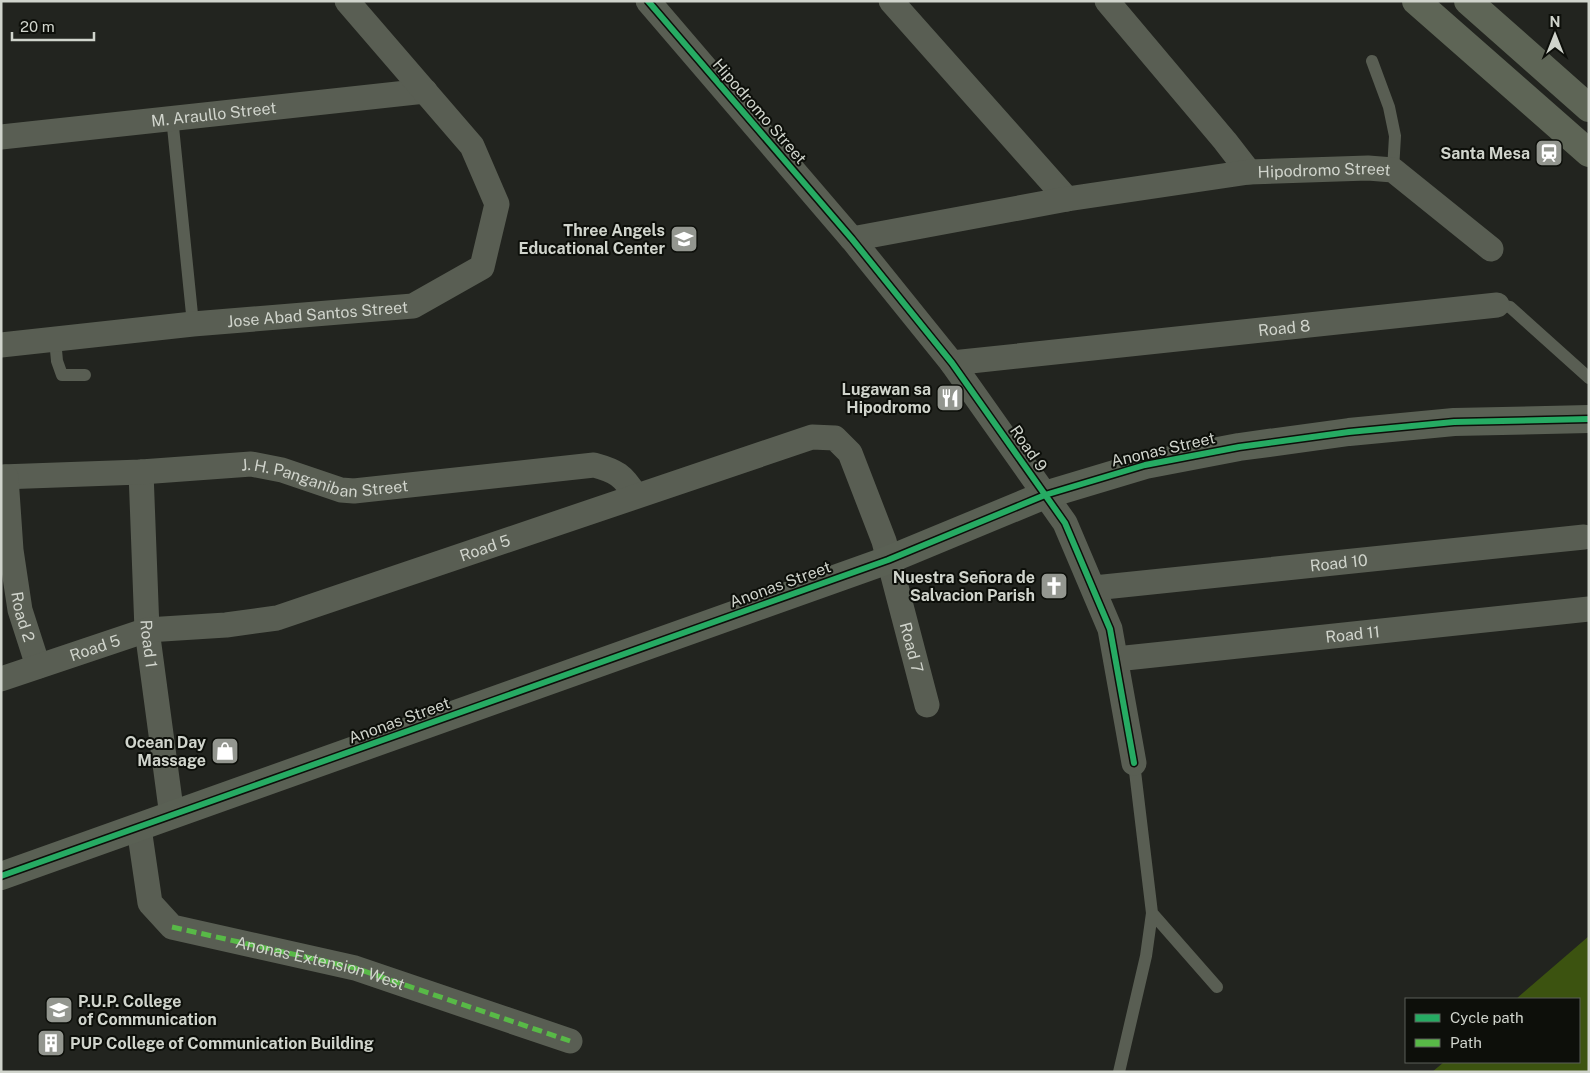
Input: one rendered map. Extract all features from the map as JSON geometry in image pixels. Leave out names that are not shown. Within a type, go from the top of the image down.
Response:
[{"type":"highway","points":[[1416,1],[1589,153]]},
{"type":"highway","points":[[1468,1],[1589,108]]},
{"type":"street","name":"Jose Abad Santos Street","points":[[1,345],[193,324],[413,306],[482,267],[497,204],[472,146],[347,1]]},
{"type":"street","name":"Hipodromo Street","points":[[648,1],[852,238],[1067,199],[1248,172],[1368,168],[1394,170],[1491,249]]},
{"type":"street","points":[[891,1],[1067,199]]},
{"type":"street","name":"Hipodromo Street","points":[[1106,1],[1226,141],[1248,172]]},
{"type":"street","name":"M. Araullo Street","points":[[1,137],[425,91]]},
{"type":"street","name":"Road 9","points":[[852,238],[952,363],[1065,522],[1110,629],[1134,763]]},
{"type":"street","name":"Road 8","points":[[952,363],[1497,305]]},
{"type":"street","name":"Anonas Street","points":[[1,876],[888,560],[1045,495],[1145,465],[1239,446],[1349,432],[1454,422],[1589,419]]},
{"type":"street","name":"Road 5","points":[[1,679],[147,630],[226,625],[278,618],[812,436],[835,438],[850,453],[884,541],[888,560]]},
{"type":"street","name":"J. H. Panganiban Street","points":[[4,477],[141,472],[251,464],[282,470],[341,490],[354,491],[594,465],[611,469],[625,478],[635,495]]},
{"type":"street","name":"Road 1","points":[[141,472],[147,630],[172,816]]},
{"type":"street","name":"Road 2","points":[[4,477],[11,550],[20,610],[38,666]]},
{"type":"street","name":"Road 10","points":[[1094,588],[1584,537]]},
{"type":"street","name":"Road 7","points":[[888,560],[927,705]]},
{"type":"street","name":"Road 11","points":[[1116,659],[1589,609]]},
{"type":"street","name":"Anonas Extension West","points":[[139,828],[150,903],[172,927],[355,968],[570,1041]]},
{"type":"lane","points":[[1460,1],[1545,62],[1589,98]]},
{"type":"lane","points":[[1372,61],[1389,107],[1395,136],[1394,170]]},
{"type":"lane","points":[[172,117],[193,324]]},
{"type":"lane","name":"Road 8","points":[[1497,305],[1510,307],[1589,378]]},
{"type":"lane","points":[[55,339],[57,361],[62,375],[85,375]]},
{"type":"lane","points":[[1119,1072],[1146,956],[1152,913],[1134,763]]},
{"type":"lane","points":[[1152,913],[1217,987]]},
{"type":"shaded area","points":[[1589,936],[1589,1072],[1432,1072],[1443,1063],[1580,1063],[1580,998],[1517,998]]},
{"type":"marked path","points":[[172,927],[355,968],[570,1041]]},
{"type":"cycle path","points":[[648,1],[852,239],[952,363],[1065,523],[1110,629],[1134,763]]},
{"type":"cycle path","points":[[1,876],[888,560],[1045,495],[1145,465],[1239,447],[1349,432],[1454,422],[1589,419]]},
{"type":"place","name":"Santa Mesa","points":[[1549,153]]},
{"type":"place","name":"Three Angels Educational Center","points":[[684,239]]},
{"type":"place","name":"Lugawan sa Hipodromo","points":[[950,398]]},
{"type":"place","name":"Nuestra Señora de Salvacion Parish","points":[[1054,586]]},
{"type":"place","name":"Ocean Day Massage","points":[[225,751]]},
{"type":"place","name":"P.U.P. College of Communication","points":[[59,1010]]},
{"type":"place","name":"PUP College of Communication Building","points":[[51,1043]]}]
